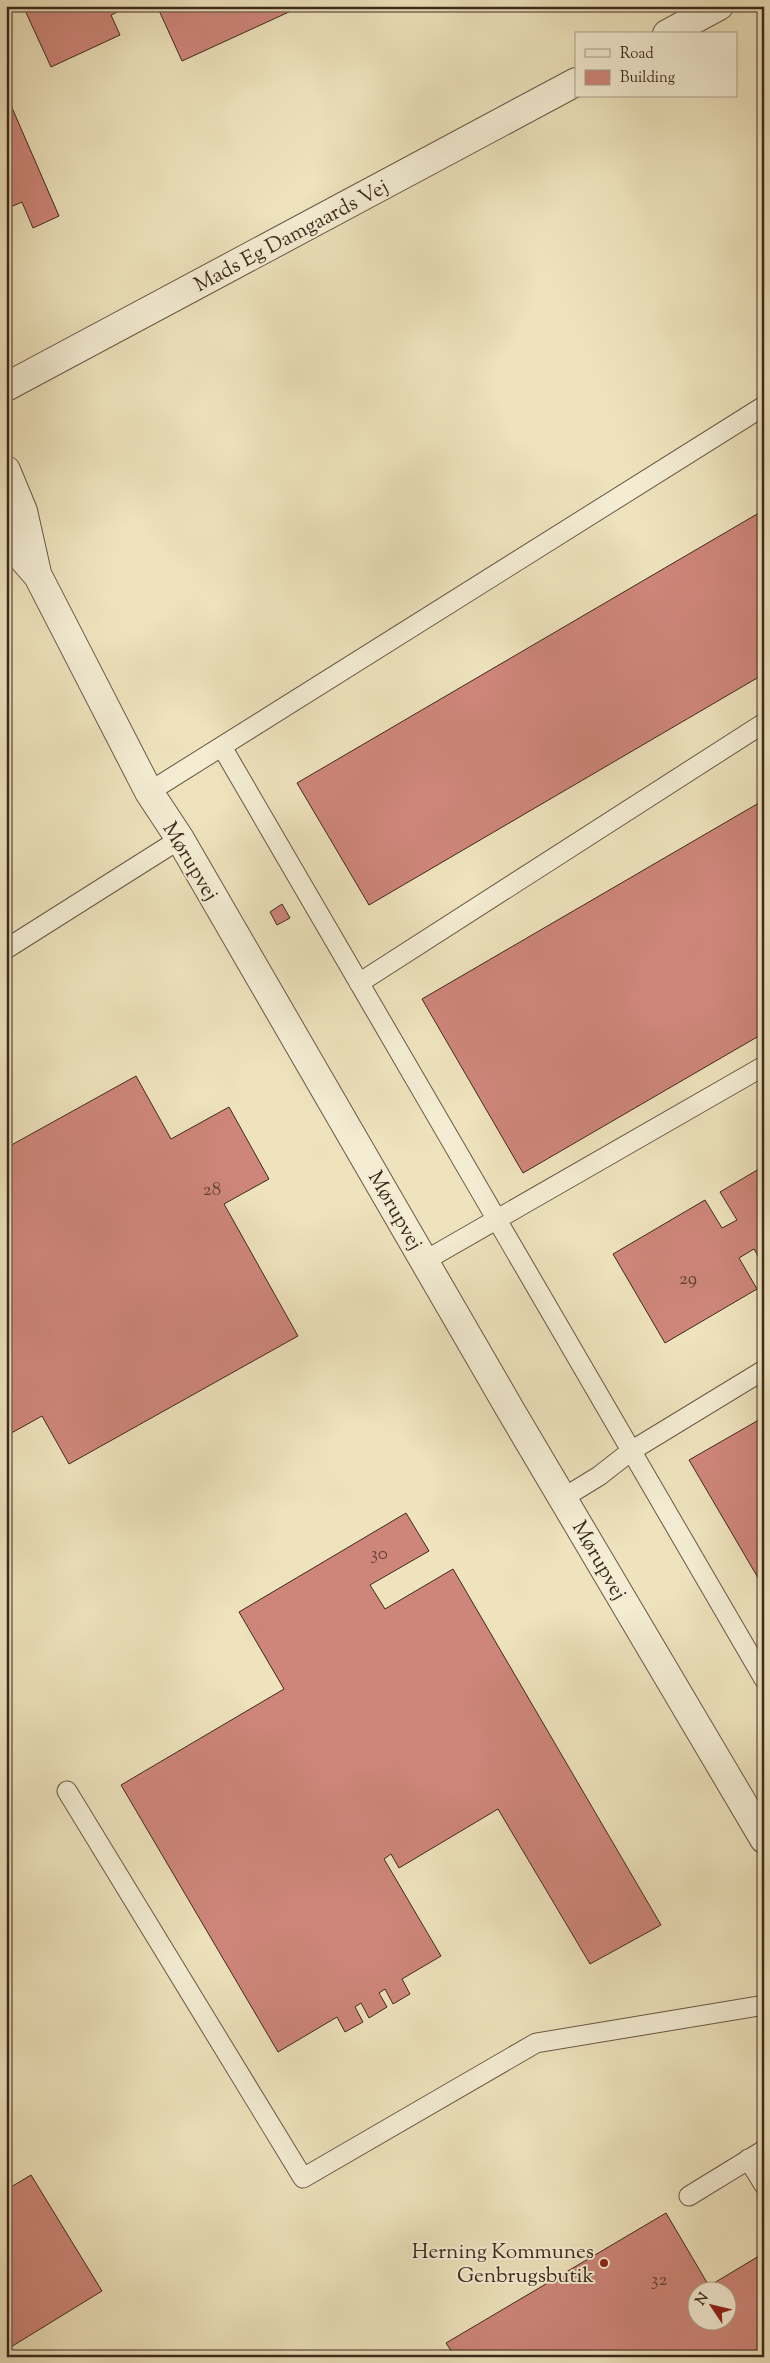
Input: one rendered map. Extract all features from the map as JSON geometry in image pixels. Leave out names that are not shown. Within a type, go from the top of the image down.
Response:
[{"type":"street","points":[[672,32],[719,6]]},
{"type":"street","name":"Mads Eg Damgaards Vej","points":[[6,387],[575,83]]},
{"type":"street","name":"Mørupvej","points":[[6,470],[23,511],[38,576]]},
{"type":"street","name":"Mørupvej","points":[[6,539],[38,576],[149,792],[180,839],[563,1498],[764,1839]]},
{"type":"lane","points":[[149,792],[764,406]]},
{"type":"lane","points":[[359,983],[764,724]]},
{"type":"lane","points":[[222,747],[498,1218],[764,1680]]},
{"type":"lane","points":[[6,949],[180,839]]},
{"type":"lane","points":[[426,1260],[764,1066]]},
{"type":"lane","points":[[563,1498],[599,1476],[631,1452],[764,1370]]},
{"type":"lane","points":[[67,1791],[303,2178],[536,2043],[764,2005]]},
{"type":"lane","points":[[689,2196],[756,2155],[764,2185]]},
{"type":"building","points":[[23,6],[130,6],[111,15],[120,35],[51,67]]},
{"type":"building","points":[[157,6],[302,6],[182,61]]},
{"type":"building","points":[[6,94],[59,216],[33,228],[22,202],[6,209]]},
{"type":"building","points":[[764,510],[764,674],[369,905],[297,783]]},
{"type":"building","points":[[764,800],[764,1033],[523,1173],[422,999]]},
{"type":"building","points":[[282,904],[290,918],[277,925],[270,912]]},
{"type":"building","points":[[136,1076],[171,1139],[229,1107],[269,1179],[224,1204],[298,1336],[69,1464],[42,1416],[6,1436],[6,1148]]},
{"type":"building","points":[[764,1166],[764,1266],[754,1249],[739,1258],[757,1289],[665,1343],[613,1254],[705,1200],[722,1228],[737,1220],[720,1192]]},
{"type":"building","points":[[764,1417],[764,1588],[689,1460]]},
{"type":"building","points":[[406,1513],[429,1551],[370,1585],[385,1609],[453,1569],[661,1925],[590,1964],[498,1809],[399,1868],[391,1854],[384,1859],[441,1956],[402,1979],[410,1994],[393,2004],[385,1989],[379,1993],[387,2007],[369,2018],[361,2003],[355,2007],[363,2022],[345,2032],[337,2017],[278,2052],[121,1785],[284,1689],[239,1612]]},
{"type":"building","points":[[31,2175],[102,2291],[6,2350],[6,2190]]},
{"type":"building","points":[[666,2213],[705,2280],[688,2280],[688,2330],[738,2330],[738,2280],[719,2280],[764,2253],[764,2357],[455,2357],[446,2343]]},
{"type":"place","name":"Herning Kommunes Genbrugsbutik","points":[[604,2263]]}]
